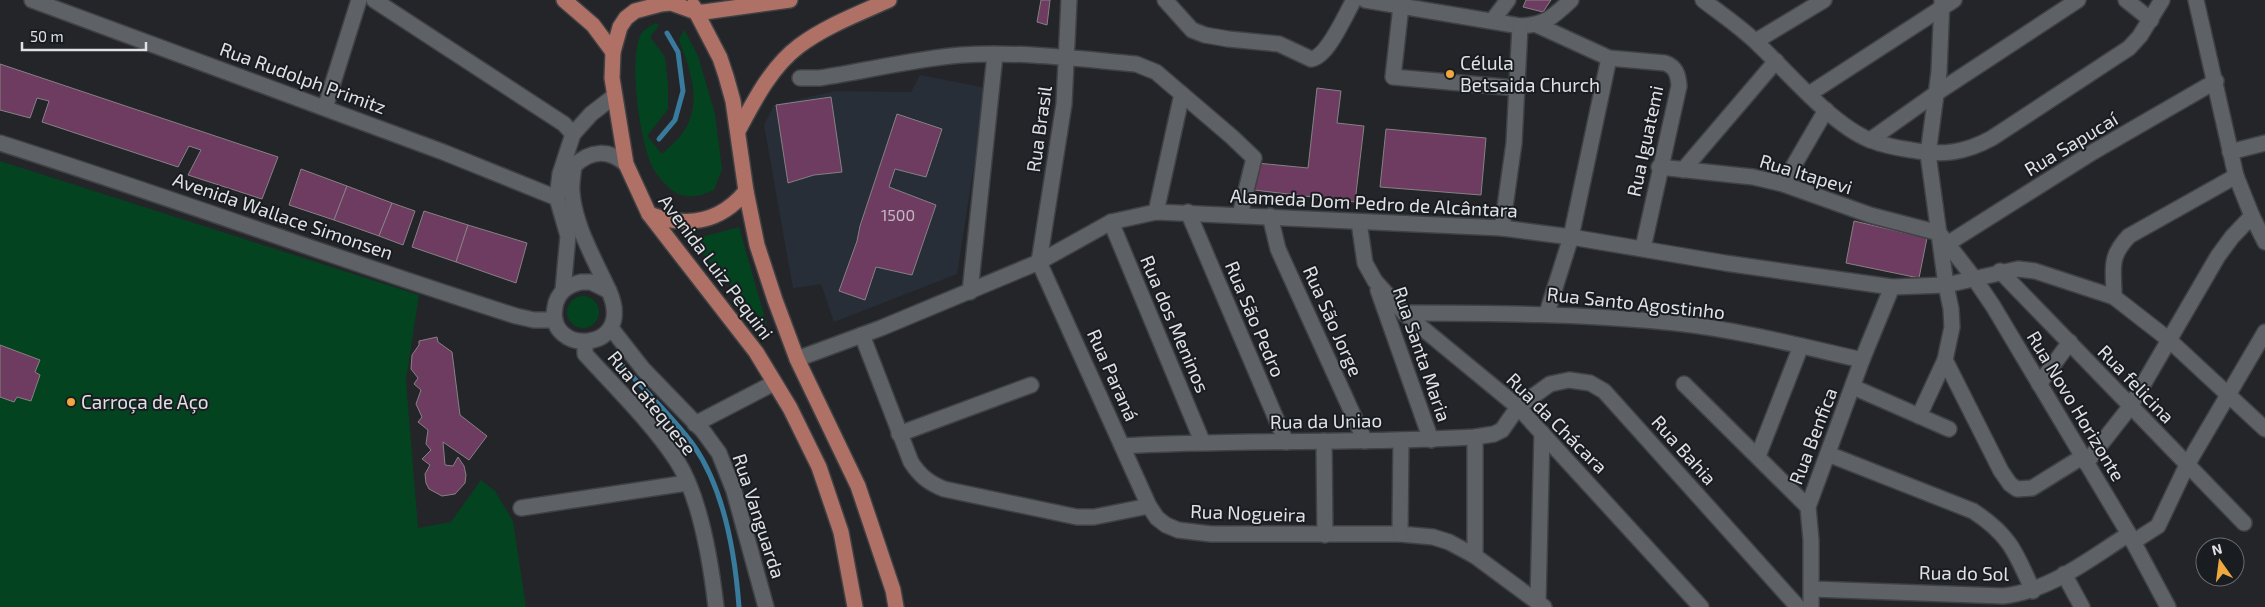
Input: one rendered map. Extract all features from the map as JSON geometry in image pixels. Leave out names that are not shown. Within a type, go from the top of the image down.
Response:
[{"type":"main road","points":[[564,0],[593,25],[613,52]]},
{"type":"main road","name":"Avenida Luiz Pequini","points":[[788,0],[693,6],[671,4],[642,8],[626,18],[620,27],[613,52],[613,97],[626,164],[649,214],[671,246],[756,352],[818,467],[841,532],[855,607]]},
{"type":"main road","points":[[738,131],[763,86],[797,47],[820,32],[889,0]]},
{"type":"main road","name":"Avenida Luiz Pequini","points":[[693,6],[720,58],[733,100],[746,191],[757,245],[774,300],[797,359],[858,486],[893,590],[896,607]]},
{"type":"main road","points":[[649,214],[671,221],[697,221],[730,208],[746,191]]},
{"type":"street","name":"Rua Rudolph Primitz","points":[[32,0],[443,152],[558,198]]},
{"type":"street","points":[[325,108],[359,0]]},
{"type":"street","points":[[374,0],[564,124],[573,134]]},
{"type":"street","name":"Rua Brasil","points":[[1039,262],[1064,104],[1069,0]]},
{"type":"street","points":[[1165,0],[1192,30],[1205,35],[1279,44],[1312,59],[1316,59],[1325,52],[1354,0]]},
{"type":"street","points":[[1366,0],[1520,26],[1537,25],[1557,13],[1571,0]]},
{"type":"street","points":[[1492,21],[1508,0]]},
{"type":"street","points":[[1704,0],[1756,41],[1826,110],[1857,134],[1870,140],[1928,154],[1958,152],[1973,148],[1992,138],[2129,48],[2140,36],[2162,0]]},
{"type":"street","points":[[1756,41],[1824,0]]},
{"type":"street","points":[[1870,140],[1935,94],[2078,0]]},
{"type":"street","points":[[2126,0],[2151,20]]},
{"type":"street","points":[[2196,0],[2216,81],[2236,176],[2265,242]]},
{"type":"street","points":[[1809,94],[1946,2]]},
{"type":"street","name":"Rua Novo Horizonte","points":[[1919,416],[1944,360],[1952,327],[1951,309],[1946,285],[1943,238],[1928,154],[1946,2]]},
{"type":"street","points":[[1401,6],[1393,77],[1516,88]]},
{"type":"street","name":"Rua Iguatemi","points":[[1537,25],[1609,58],[1665,63],[1676,70],[1679,86],[1659,168],[1643,248]]},
{"type":"street","points":[[1502,228],[1514,143],[1520,26]]},
{"type":"street","points":[[970,292],[995,55]]},
{"type":"street","points":[[800,78],[835,76],[938,58],[995,55],[1066,58],[1146,66],[1182,94],[1254,158],[1240,216]]},
{"type":"street","points":[[1546,313],[1570,237],[1609,58]]},
{"type":"street","points":[[1683,170],[1776,62]]},
{"type":"street","name":"Rua Sapucaí","points":[[1943,238],[2216,81]]},
{"type":"street","points":[[1156,212],[1182,94]]},
{"type":"street","points":[[563,290],[568,236],[558,198],[560,174],[573,134],[592,114],[613,97]]},
{"type":"street","points":[[1783,184],[1826,110]]},
{"type":"street","name":"Avenida Wallace Simonsen","points":[[0,143],[132,185],[353,262],[516,316],[534,320],[555,320]]},
{"type":"street","points":[[2230,152],[2265,143]]},
{"type":"street","points":[[609,291],[591,282],[571,284],[563,290],[555,304],[555,320],[563,334],[577,342],[600,338],[611,328],[615,313],[609,291],[583,234],[574,208],[572,192],[574,166],[584,158],[600,153],[614,155],[626,164]]},
{"type":"street","name":"Rua Itapevi","points":[[1659,168],[1753,177],[1783,184],[1870,216],[1943,238]]},
{"type":"street","points":[[2114,297],[2114,257],[2118,247],[2129,236],[2236,176]]},
{"type":"street","name":"Alameda Dom Pedro de Alcântara","points":[[797,359],[970,292],[1039,262],[1111,222],[1156,212],[1188,212],[1502,228],[1643,248],[1754,268],[1892,287],[1946,285],[2000,271],[2018,269],[2035,271],[2114,297],[2168,339],[2265,429]]},
{"type":"street","name":"Rua São Pedro","points":[[1188,212],[1286,442]]},
{"type":"street","name":"Rua São Jorge","points":[[1270,216],[1278,249],[1365,441]]},
{"type":"street","points":[[1944,360],[2001,471],[2010,484],[2017,489],[2032,488],[2084,460],[2130,407],[2218,256],[2232,237],[2252,216]]},
{"type":"street","name":"Rua dos Meninos","points":[[1111,222],[1202,441]]},
{"type":"street","name":"Rua da Chácara","points":[[1359,222],[1365,263],[1375,281],[1404,313],[1518,407],[1701,607]]},
{"type":"street","name":"Rua Novo Horizonte","points":[[1943,238],[1974,278],[2039,384],[2131,538],[2168,607]]},
{"type":"street","name":"Rua Paraná","points":[[1039,262],[1149,506]]},
{"type":"street","name":"Rua felicina","points":[[2000,271],[2244,523]]},
{"type":"street","name":"Rua Santa Maria","points":[[1375,281],[1431,440]]},
{"type":"street","name":"Rua Benfica","points":[[1811,607],[1812,589],[1808,507],[1815,482],[1828,454],[1862,360],[1892,287]]},
{"type":"street","name":"Rua Santo Agostinho","points":[[1404,313],[1546,313],[1678,324],[1800,346],[1862,360]]},
{"type":"street","name":"Rua Vanguarda","points":[[611,328],[643,369],[696,424],[719,453],[730,477],[766,607]]},
{"type":"street","name":"Rua do Sol","points":[[1812,589],[2003,596],[2033,591],[2131,538],[2158,526],[2187,465],[2265,332]]},
{"type":"street","points":[[862,335],[899,434],[919,474],[931,484],[1077,517],[1094,518],[1149,506]]},
{"type":"street","name":"Rua Catequese","points":[[585,342],[585,354],[635,409],[672,455],[687,483],[698,511],[716,607]]},
{"type":"street","points":[[2039,384],[2070,342]]},
{"type":"street","points":[[1758,456],[1800,346]]},
{"type":"street","name":"Rua Bahia","points":[[1518,407],[1550,384],[1570,380],[1590,384],[1604,391],[1798,607]]},
{"type":"street","points":[[696,424],[774,383]]},
{"type":"street","points":[[1684,384],[1808,507]]},
{"type":"street","points":[[899,434],[1031,385]]},
{"type":"street","points":[[1853,387],[1949,429]]},
{"type":"street","name":"Rua da Uniao","points":[[1122,446],[1202,441],[1324,442],[1431,440],[1475,437],[1494,434],[1502,430],[1518,407]]},
{"type":"street","points":[[1541,604],[1542,433]]},
{"type":"street","points":[[1475,437],[1475,556]]},
{"type":"street","points":[[1400,534],[1401,440]]},
{"type":"street","points":[[1324,442],[1325,535]]},
{"type":"street","points":[[1828,454],[1973,511],[1993,524],[2010,542],[2033,591]]},
{"type":"street","points":[[521,508],[687,483]]},
{"type":"street","name":"Rua Nogueira","points":[[1149,506],[1156,518],[1166,525],[1178,530],[1211,534],[1400,534],[1433,537],[1449,542],[1475,556],[1541,604]]},
{"type":"street","points":[[2064,574],[2082,607]]},
{"type":"shaded area","points":[[920,75],[986,88],[957,274],[834,322],[821,284],[793,288],[764,125],[774,105],[835,91],[911,92]]},
{"type":"green space","points":[[656,23],[659,25],[650,37],[665,57],[668,109],[647,136],[662,154],[682,134],[690,120],[693,109],[693,86],[679,40],[684,29],[698,56],[715,114],[722,169],[714,190],[702,195],[681,195],[664,183],[652,166],[643,138],[637,100],[637,46],[641,34]]},
{"type":"green space","points":[[0,161],[419,295],[406,380],[418,528],[451,522],[481,480],[495,491],[513,521],[526,607],[0,607]]},
{"type":"green space","points":[[739,227],[767,325],[690,240]]},
{"type":"green space","points":[[583,296],[589,297],[594,301],[598,306],[598,318],[594,323],[589,327],[583,328],[577,327],[572,323],[568,318],[567,312],[568,306],[572,301],[577,297]]},
{"type":"building","points":[[1041,0],[1050,0],[1047,25],[1037,22]]},
{"type":"building","points":[[1526,0],[1551,0],[1543,12],[1523,7]]},
{"type":"building","points":[[0,64],[278,157],[262,199],[188,175],[201,150],[189,146],[178,167],[42,122],[49,101],[37,98],[30,118],[0,110]]},
{"type":"building","points":[[1317,88],[1341,91],[1337,123],[1364,126],[1355,202],[1254,190],[1257,163],[1308,168]]},
{"type":"building","points":[[831,97],[842,172],[814,175],[788,183],[776,105]]},
{"type":"building","points":[[897,114],[942,129],[926,177],[895,169],[889,187],[936,205],[912,275],[876,267],[865,300],[839,291],[857,241],[860,226]]},
{"type":"building","points":[[1386,129],[1486,138],[1481,195],[1380,187]]},
{"type":"building","points":[[301,169],[347,186],[334,220],[289,205]]},
{"type":"building","points":[[347,186],[392,203],[379,236],[334,220]]},
{"type":"building","points":[[392,203],[415,211],[403,245],[379,236]]},
{"type":"building","points":[[424,211],[468,225],[456,262],[412,247]]},
{"type":"building","points":[[1854,221],[1927,238],[1919,278],[1846,263]]},
{"type":"building","points":[[468,225],[527,243],[516,283],[456,262]]},
{"type":"building","points":[[437,337],[438,342],[452,352],[460,415],[487,436],[469,460],[443,442],[445,465],[453,466],[458,457],[464,466],[466,475],[465,483],[455,494],[442,496],[429,489],[426,483],[425,474],[430,465],[422,459],[431,450],[426,444],[428,430],[418,422],[422,417],[416,404],[421,390],[414,384],[418,378],[411,369],[412,355],[419,345],[419,341]]},
{"type":"building","points":[[0,345],[40,360],[35,372],[40,375],[31,401],[17,397],[14,402],[0,397]]},
{"type":"waterway","points":[[659,139],[675,120],[683,91],[678,52],[667,33]]},
{"type":"waterway","points":[[620,363],[678,425],[705,464],[714,483],[727,523],[735,565],[739,607]]},
{"type":"place","name":"Célula Betsaida Church","points":[[1450,74]]},
{"type":"place","name":"Carroça de Aço","points":[[71,402]]}]
